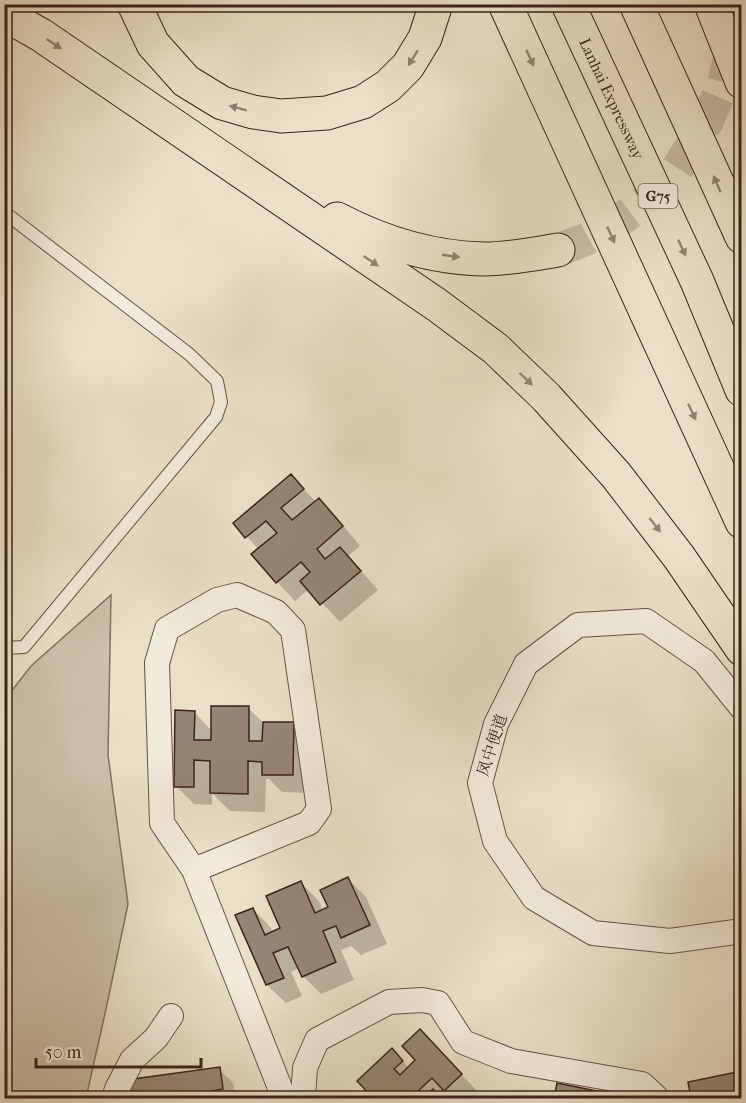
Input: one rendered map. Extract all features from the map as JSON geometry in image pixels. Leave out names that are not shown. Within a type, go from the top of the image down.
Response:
[{"type":"highway","points":[[134,4],[153,44],[186,81],[222,103],[253,112],[281,116],[327,113],[363,102],[388,86],[408,66],[425,38],[436,4]]},
{"type":"highway","points":[[505,4],[741,522]]},
{"type":"highway","name":"Lanhai Expressway","points":[[568,4],[697,280],[741,390]]},
{"type":"highway","points":[[636,4],[741,237]]},
{"type":"highway","points":[[711,4],[741,82]]},
{"type":"highway","points":[[4,14],[41,35],[437,305],[496,349],[546,397],[616,475],[679,557],[741,649]]},
{"type":"highway","points":[[172,125],[288,193],[388,242],[423,252],[475,258],[516,257],[558,250]]},
{"type":"street","points":[[194,870],[309,824],[319,809],[293,630],[276,612],[237,595],[217,600],[167,629],[157,663],[162,823],[194,870],[284,1098]]},
{"type":"street","name":"凤中便道","points":[[741,708],[704,661],[646,621],[578,625],[526,664],[496,724],[480,783],[495,842],[534,898],[593,933],[670,941],[741,931]]},
{"type":"street","points":[[303,1098],[305,1068],[317,1040],[389,1002],[422,1000],[438,1003],[463,1042],[510,1061],[642,1084],[656,1098]]},
{"type":"street","points":[[114,1098],[132,1060],[156,1038],[171,1016]]},
{"type":"lane","points":[[4,212],[189,354],[217,381],[221,402],[216,417],[24,647],[4,648]]},
{"type":"shaded area","points":[[111,595],[108,755],[128,904],[106,1009],[86,1098],[5,1098],[4,1007],[9,954],[4,940],[5,693],[10,693],[31,666]]},
{"type":"building","points":[[291,474],[304,489],[281,508],[292,520],[319,498],[343,526],[317,549],[325,559],[340,547],[361,571],[320,605],[300,581],[310,572],[301,562],[276,583],[251,554],[277,533],[266,521],[245,538],[233,523]]},
{"type":"building","points":[[211,706],[249,706],[249,741],[262,741],[263,722],[294,722],[293,775],[262,775],[262,762],[248,761],[248,794],[210,793],[210,761],[194,760],[194,787],[174,787],[175,710],[195,711],[194,740],[211,740]]},
{"type":"building","points":[[348,877],[370,925],[341,938],[336,926],[323,931],[336,962],[302,977],[288,947],[273,953],[284,978],[266,985],[235,915],[253,908],[265,935],[280,928],[266,896],[301,881],[315,913],[328,907],[320,890]]},
{"type":"building","points":[[420,1029],[462,1074],[444,1091],[432,1078],[416,1093],[422,1098],[373,1098],[357,1081],[392,1048],[403,1061],[394,1069],[400,1075],[415,1060],[402,1046]]},
{"type":"building","points":[[220,1067],[223,1089],[211,1091],[213,1098],[129,1098],[126,1080]]},
{"type":"building","points":[[742,1071],[742,1098],[691,1098],[688,1082]]},
{"type":"building","points":[[557,1083],[617,1095],[617,1098],[554,1098]]},
{"type":"building","points":[[433,1089],[442,1098],[423,1098]]},
{"type":"tunnel","points":[[558,250],[587,239],[619,221],[644,202],[675,172],[707,122],[724,82],[739,4]]}]
